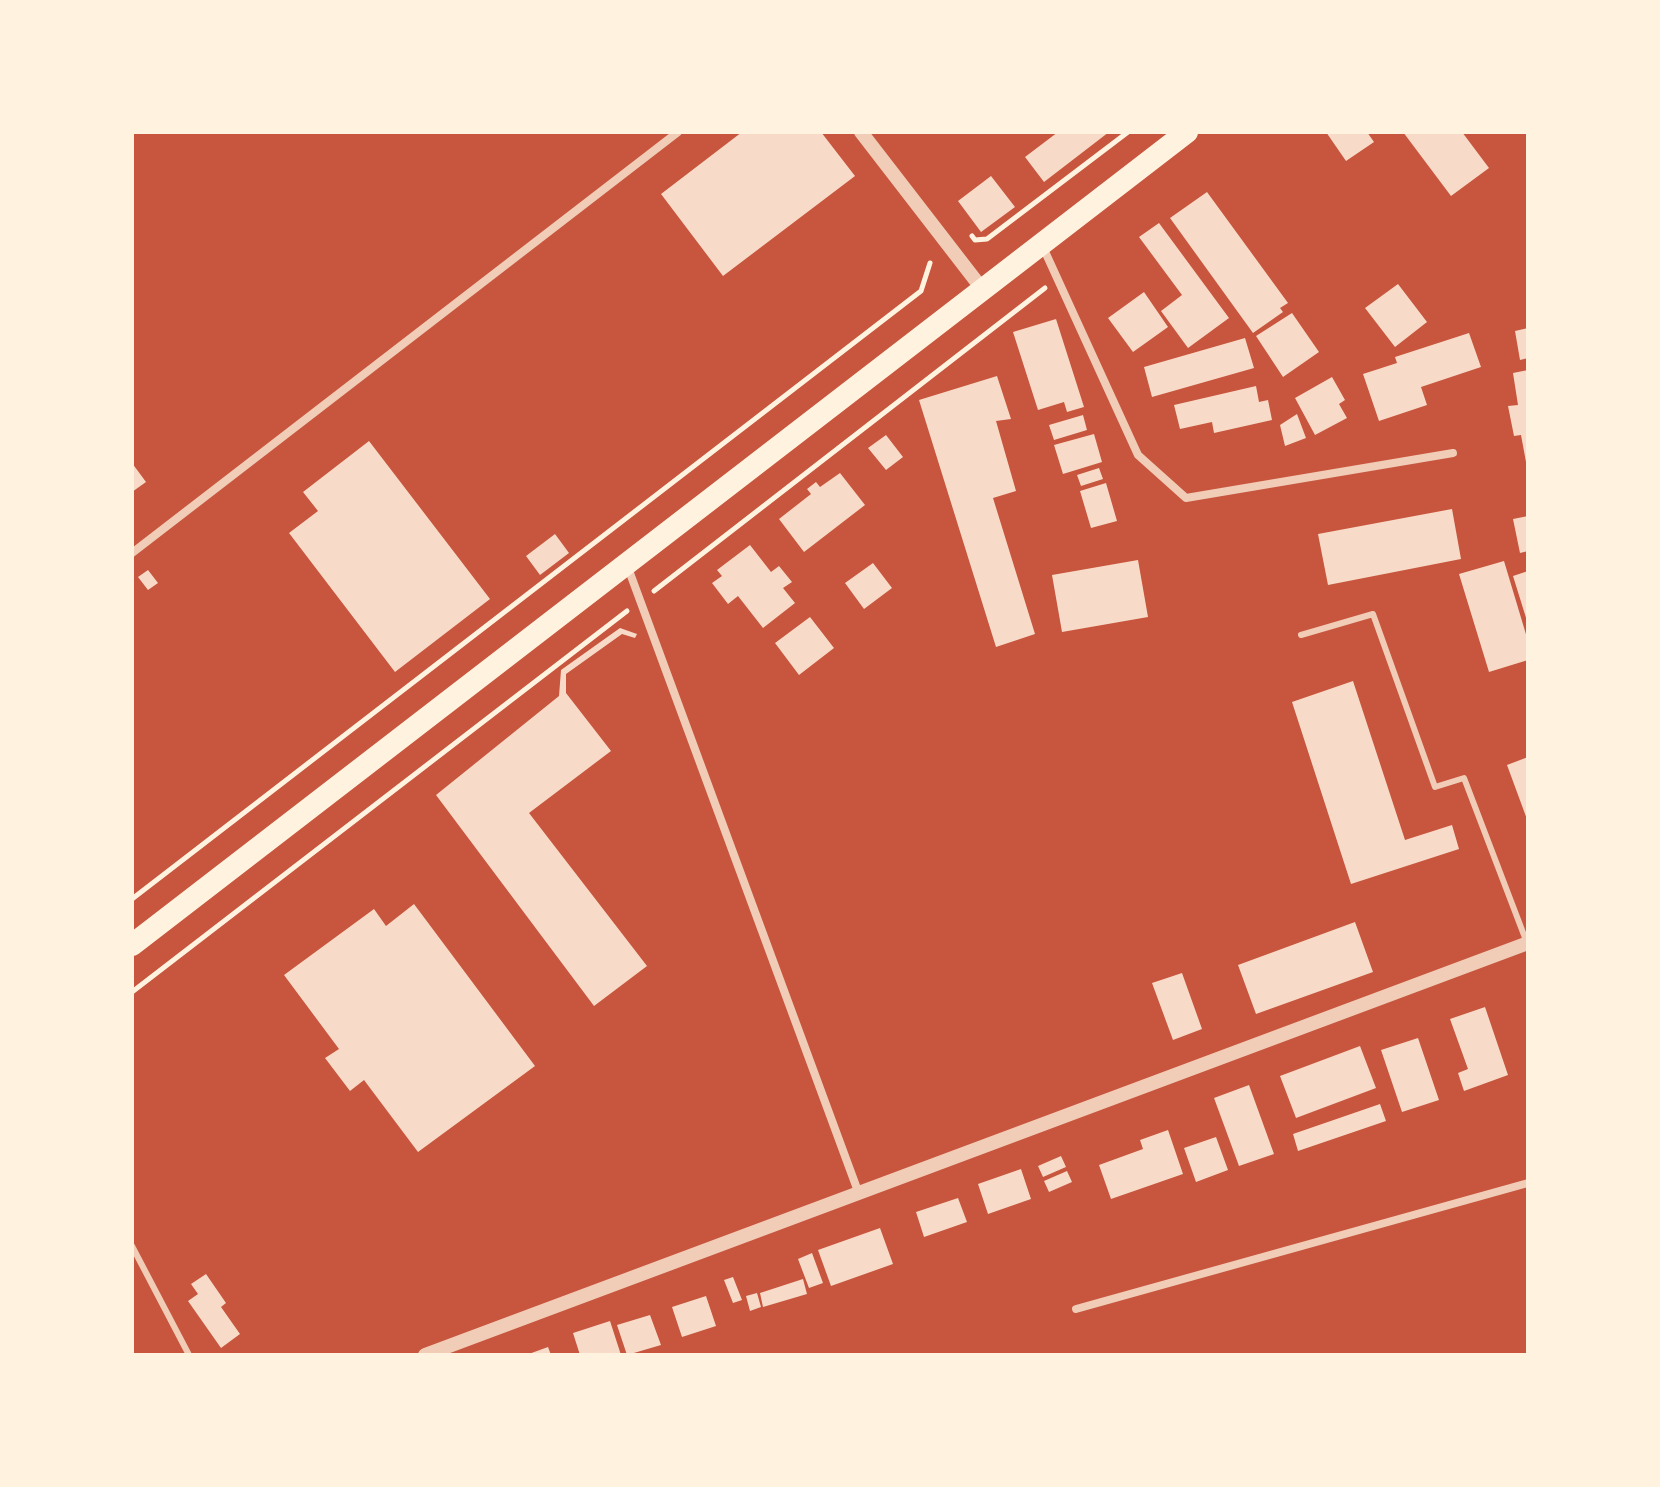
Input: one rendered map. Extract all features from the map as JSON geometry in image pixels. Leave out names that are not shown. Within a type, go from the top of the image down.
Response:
[{"type":"highway","points":[[132,945],[1187,132]]},
{"type":"street","points":[[132,553],[678,132]]},
{"type":"street","points":[[861,132],[983,290]]},
{"type":"street","points":[[1042,244],[1138,455],[1186,498],[1453,453]]},
{"type":"street","points":[[627,564],[859,1194]]},
{"type":"street","points":[[425,1355],[1528,943]]},
{"type":"street","points":[[1076,1309],[1528,1183]]},
{"type":"lane","points":[[1301,635],[1373,614],[1435,787],[1464,778],[1528,943]]},
{"type":"lane","points":[[132,1246],[141,1256],[189,1355]]},
{"type":"path","points":[[971,235],[975,240],[987,239],[1128,132]]},
{"type":"path","points":[[132,899],[921,291],[930,263]]},
{"type":"path","points":[[132,992],[1057,278]]},
{"type":"building","points":[[742,132],[821,132],[855,176],[723,276],[661,194]]},
{"type":"building","points":[[1058,132],[1109,132],[1044,182],[1025,157]]},
{"type":"building","points":[[1326,132],[1367,132],[1374,142],[1346,161]]},
{"type":"building","points":[[1403,132],[1462,132],[1489,168],[1451,196]]},
{"type":"building","points":[[991,176],[1015,207],[981,232],[958,201]]},
{"type":"building","points":[[1207,192],[1288,303],[1280,308],[1283,312],[1253,333],[1170,218]]},
{"type":"building","points":[[1159,223],[1229,318],[1188,348],[1161,311],[1182,295],[1139,237]]},
{"type":"building","points":[[1398,284],[1427,322],[1395,347],[1365,308]]},
{"type":"building","points":[[1144,292],[1168,327],[1133,352],[1108,318]]},
{"type":"building","points":[[1292,313],[1319,352],[1283,377],[1256,336]]},
{"type":"building","points":[[1056,319],[1084,407],[1067,412],[1064,402],[1038,410],[1013,332]]},
{"type":"building","points":[[1528,328],[1528,358],[1520,360],[1515,331]]},
{"type":"building","points":[[1469,333],[1481,367],[1421,387],[1427,405],[1379,421],[1363,374],[1397,363],[1395,357]]},
{"type":"building","points":[[1245,338],[1254,368],[1152,397],[1144,367]]},
{"type":"building","points":[[1528,370],[1526,462],[1521,435],[1514,436],[1508,406],[1518,405],[1513,373]]},
{"type":"building","points":[[997,376],[1011,419],[996,421],[1016,491],[993,498],[1035,634],[996,647],[919,400]]},
{"type":"building","points":[[1332,377],[1345,400],[1339,404],[1347,418],[1315,435],[1295,398]]},
{"type":"building","points":[[1256,386],[1259,402],[1268,400],[1272,420],[1214,433],[1212,422],[1180,429],[1174,405]]},
{"type":"building","points":[[1297,414],[1306,438],[1285,446],[1280,425]]},
{"type":"building","points":[[1083,415],[1087,430],[1054,440],[1049,425]]},
{"type":"building","points":[[1094,434],[1102,462],[1063,474],[1054,445]]},
{"type":"building","points":[[886,435],[903,457],[886,470],[868,448]]},
{"type":"building","points":[[369,441],[490,599],[395,672],[289,533],[318,511],[303,492]]},
{"type":"building","points":[[132,463],[146,482],[132,492]]},
{"type":"building","points":[[1099,468],[1103,479],[1081,486],[1077,475]]},
{"type":"building","points":[[840,473],[865,505],[804,552],[779,519],[811,494],[807,489],[816,482],[820,487]]},
{"type":"building","points":[[1106,483],[1117,521],[1091,528],[1080,491]]},
{"type":"building","points":[[1452,509],[1461,559],[1328,585],[1318,534]]},
{"type":"building","points":[[1528,516],[1528,551],[1520,553],[1513,519]]},
{"type":"building","points":[[555,534],[569,553],[540,575],[526,556]]},
{"type":"building","points":[[750,545],[771,572],[779,566],[792,582],[783,588],[795,603],[763,628],[738,596],[728,604],[712,583],[722,576],[717,570]]},
{"type":"building","points":[[1138,560],[1148,617],[1062,632],[1052,575]]},
{"type":"building","points":[[1504,561],[1528,641],[1528,660],[1489,672],[1459,574]]},
{"type":"building","points":[[873,563],[892,588],[864,609],[845,583]]},
{"type":"building","points":[[148,570],[158,583],[148,590],[138,577]]},
{"type":"building","points":[[1528,571],[1528,620],[1527,621],[1513,576]]},
{"type":"building","points":[[810,617],[834,648],[799,675],[775,643]]},
{"type":"building","points":[[620,628],[637,634],[635,638],[622,634],[566,674],[566,693],[611,751],[529,813],[647,966],[594,1006],[436,795],[559,696],[561,670]]},
{"type":"building","points":[[1353,681],[1405,840],[1452,825],[1459,849],[1351,884],[1292,702]]},
{"type":"building","points":[[1528,757],[1528,822],[1507,765]]},
{"type":"building","points":[[414,904],[535,1066],[418,1152],[364,1080],[350,1091],[325,1058],[339,1049],[284,975],[374,909],[386,926]]},
{"type":"building","points":[[1355,922],[1373,972],[1256,1014],[1238,965]]},
{"type":"building","points":[[1182,973],[1202,1029],[1173,1040],[1152,983]]},
{"type":"building","points":[[1485,1007],[1508,1075],[1464,1091],[1458,1073],[1468,1069],[1450,1019]]},
{"type":"building","points":[[1418,1038],[1439,1100],[1402,1112],[1381,1050]]},
{"type":"building","points":[[1360,1046],[1376,1088],[1296,1118],[1280,1076]]},
{"type":"building","points":[[1249,1085],[1274,1154],[1239,1166],[1214,1098]]},
{"type":"building","points":[[1380,1104],[1386,1121],[1298,1151],[1293,1134]]},
{"type":"building","points":[[1168,1130],[1183,1174],[1111,1199],[1099,1165],[1143,1149],[1140,1140]]},
{"type":"building","points":[[1216,1137],[1228,1170],[1196,1182],[1184,1148]]},
{"type":"building","points":[[1061,1156],[1066,1167],[1043,1177],[1038,1166]]},
{"type":"building","points":[[1021,1169],[1031,1199],[988,1214],[978,1184]]},
{"type":"building","points":[[1067,1171],[1072,1182],[1049,1192],[1044,1181]]},
{"type":"building","points":[[958,1198],[967,1222],[924,1237],[916,1212]]},
{"type":"building","points":[[880,1228],[893,1264],[831,1286],[818,1250]]},
{"type":"building","points":[[812,1253],[823,1283],[809,1288],[798,1259]]},
{"type":"building","points":[[206,1274],[226,1303],[221,1307],[240,1334],[221,1348],[188,1301],[198,1294],[191,1284]]},
{"type":"building","points":[[733,1277],[742,1300],[733,1303],[724,1280]]},
{"type":"building","points":[[803,1279],[807,1294],[763,1307],[760,1293]]},
{"type":"building","points":[[757,1293],[761,1307],[750,1311],[746,1296]]},
{"type":"building","points":[[706,1296],[716,1326],[682,1337],[672,1307]]},
{"type":"building","points":[[650,1315],[661,1345],[627,1355],[617,1325]]},
{"type":"building","points":[[610,1321],[621,1355],[580,1355],[573,1333]]},
{"type":"building","points":[[548,1347],[551,1355],[526,1355]]}]
